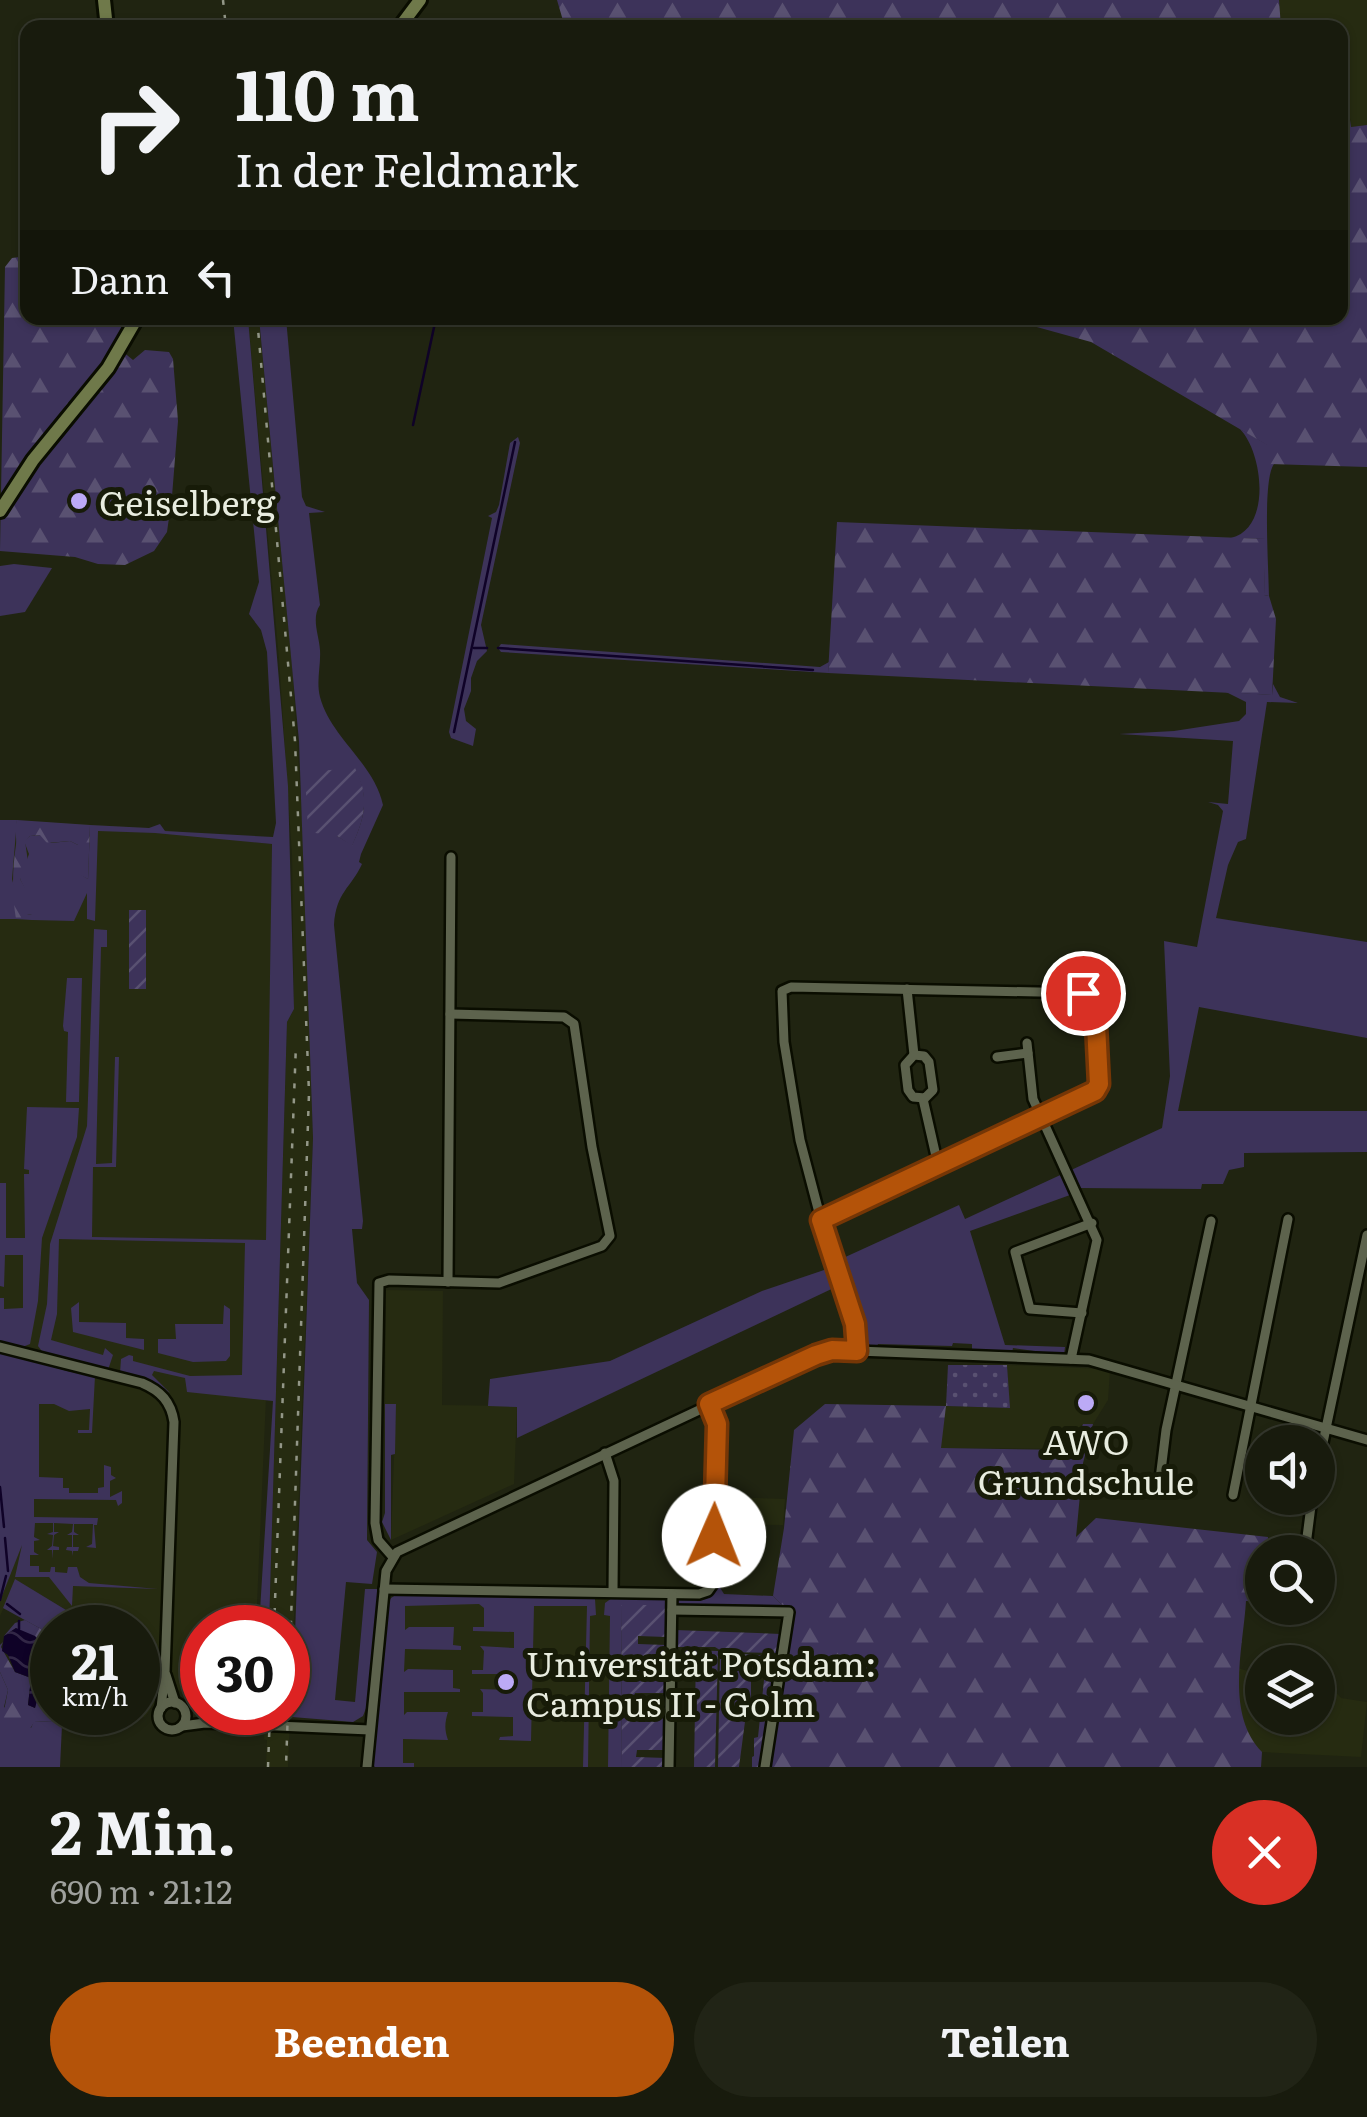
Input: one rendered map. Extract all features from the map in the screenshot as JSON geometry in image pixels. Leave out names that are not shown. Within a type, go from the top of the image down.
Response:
[{"type":"street","points":[[0,511],[17,480],[108,368],[133,325]]},
{"type":"street","points":[[448,1282],[450,857]]},
{"type":"street","points":[[821,1220],[1095,1091],[1099,1084],[1095,1005],[1091,996],[791,987],[782,991],[793,1104],[821,1220],[855,1324],[857,1351]]},
{"type":"street","points":[[908,989],[914,1055],[905,1066],[908,1090],[913,1097],[923,1099]]},
{"type":"street","points":[[392,1556],[378,1540],[375,1523],[377,1286],[388,1280],[504,1282],[602,1246],[610,1236],[574,1024],[564,1017],[450,1014]]},
{"type":"street","points":[[997,1057],[1028,1048],[1030,1092],[1096,1232],[1096,1250],[1071,1359]]},
{"type":"street","points":[[914,1055],[924,1056],[930,1066],[933,1090],[923,1099]]},
{"type":"street","points":[[923,1099],[938,1165]]},
{"type":"street","points":[[1233,1496],[1288,1219]]},
{"type":"street","points":[[1159,1487],[1176,1383],[1211,1221]]},
{"type":"street","points":[[1082,1313],[1030,1309],[1015,1252],[1092,1223]]},
{"type":"street","points":[[1324,1425],[1367,1235]]},
{"type":"street","points":[[0,1346],[142,1383],[170,1404],[174,1422],[165,1672],[158,1720],[172,1730],[180,1727]]},
{"type":"street","points":[[367,1767],[384,1590],[392,1556],[816,1355],[832,1350],[1071,1359],[1110,1364],[1317,1425]]},
{"type":"street","points":[[384,1590],[704,1594],[714,1584],[717,1424],[709,1404]]},
{"type":"street","points":[[1335,1430],[1367,1440]]},
{"type":"street","points":[[606,1452],[614,1481],[613,1592]]},
{"type":"street","points":[[669,1767],[672,1594]]},
{"type":"street","points":[[672,1610],[790,1612],[765,1767]]},
{"type":"street","points":[[165,1672],[174,1703],[180,1708]]},
{"type":"street","points":[[161,1708],[174,1703]]},
{"type":"street","points":[[310,1727],[370,1730]]},
{"type":"shaded area","points":[[1279,0],[1367,0],[1367,125],[1351,127],[1348,20],[1280,20]]},
{"type":"shaded area","points":[[249,325],[260,325],[293,675],[306,880],[312,1072],[313,1138],[294,1605],[270,1605],[287,1022],[294,1009],[292,855],[279,659]]},
{"type":"shaded area","points":[[0,820],[149,828],[272,844],[266,1398],[257,1605],[180,1605],[180,1691],[175,1686],[160,1687],[160,1605],[58,1605],[16,1580],[0,1616]]},
{"type":"shaded area","points":[[386,1290],[443,1291],[442,1405],[517,1406],[514,1484],[391,1540],[396,1404],[385,1404]]},
{"type":"shaded area","points":[[1007,1365],[1110,1371],[1108,1400],[1093,1424],[1081,1425],[1073,1449],[940,1448],[946,1406],[1009,1408]]},
{"type":"shaded area","points":[[724,1497],[785,1499],[783,1525],[724,1524]]},
{"type":"shaded area","name":"Universität Potsdam: Campus II - Golm","points":[[572,1593],[621,1593],[622,1767],[384,1767],[398,1598],[535,1601]]},
{"type":"shaded area","points":[[1087,1625],[1245,1670],[1245,1735],[1335,1735],[1335,1691],[1341,1698],[1367,1702],[1361,1757],[1262,1752],[1242,1767],[1130,1767]]},
{"type":"shaded area","points":[[264,1735],[289,1735],[288,1767],[266,1767]]},
{"type":"green space","points":[[557,0],[1279,0],[1280,20],[563,20]]},
{"type":"green space","points":[[1348,105],[1351,127],[1367,125],[1367,467],[1267,464],[1267,445],[1091,342],[1029,325],[1348,325]]},
{"type":"green space","points":[[20,257],[20,325],[128,325],[117,347],[133,360],[145,350],[169,352],[173,359],[178,421],[167,532],[154,551],[125,565],[0,551],[5,267],[12,258]]},
{"type":"green space","points":[[234,325],[249,325],[288,786],[294,1009],[287,1022],[270,1605],[260,1605],[273,1401],[187,1392],[185,1378],[154,1371],[152,1375],[170,1393],[145,1377],[120,1373],[121,1359],[129,1355],[133,1361],[190,1376],[242,1375],[245,1243],[59,1239],[57,1314],[51,1340],[103,1355],[105,1348],[113,1355],[108,1370],[44,1354],[38,1346],[47,1304],[50,1244],[87,1126],[94,929],[107,930],[107,947],[101,947],[96,1164],[112,1163],[115,1057],[119,1057],[116,1167],[93,1167],[92,1237],[266,1240],[272,844],[98,831],[95,921],[87,919],[87,893],[74,921],[32,920],[32,915],[27,914],[20,879],[29,854],[24,841],[41,835],[51,843],[70,841],[78,845],[78,873],[88,879],[90,825],[149,828],[160,824],[165,831],[273,837],[276,823],[267,652],[261,630],[249,614],[259,582]]},
{"type":"green space","points":[[260,325],[287,325],[302,497],[306,506],[325,512],[309,513],[320,605],[316,621],[320,697],[333,725],[371,776],[383,805],[361,854],[362,864],[338,905],[334,925],[363,1221],[362,1229],[352,1229],[357,1283],[369,1300],[367,1540],[377,1552],[372,1584],[346,1582],[335,1700],[355,1702],[365,1589],[378,1589],[368,1703],[363,1716],[353,1722],[310,1718],[310,1605],[296,1605],[313,1138],[299,741]],"holes":[[[354,768],[364,807],[352,845],[337,836]]]},
{"type":"green space","points":[[1240,429],[1268,445],[1267,464],[1274,464],[1267,506],[1269,596],[1264,595],[1265,539],[1231,538],[1253,520],[1260,489],[1254,455]]},
{"type":"green space","points":[[518,437],[520,443],[481,625],[487,651],[477,661],[464,709],[466,721],[476,729],[473,746],[451,738],[449,732],[492,518],[488,516],[499,505],[510,443]]},
{"type":"green space","points":[[837,522],[1266,539],[1264,595],[1269,596],[1276,619],[1272,695],[828,673]]},
{"type":"green space","points":[[0,566],[52,568],[25,612],[0,616]]},
{"type":"green space","points":[[501,644],[820,667],[829,662],[828,673],[501,652]]},
{"type":"green space","points":[[1273,684],[1280,697],[1298,703],[1267,702],[1246,839],[1238,842],[1228,865],[1216,918],[1367,942],[1367,1038],[1199,1007],[1178,1111],[1367,1111],[1367,1152],[1244,1153],[1244,1167],[1229,1170],[1223,1184],[1202,1184],[1201,1189],[1080,1188],[970,1231],[1005,1345],[1065,1347],[1064,1355],[1013,1348],[1012,1353],[972,1352],[972,1344],[877,1347],[868,1343],[860,1332],[860,1314],[841,1259],[959,1205],[965,1219],[1162,1128],[1170,1076],[1164,941],[1197,947],[1223,811],[1208,802],[1228,804],[1233,741],[1119,734],[1239,721],[1246,714],[1246,702],[1226,692],[1272,695]]},
{"type":"green space","points":[[355,768],[363,788],[364,807],[352,846],[337,836],[308,832],[305,772]]},
{"type":"green space","points":[[0,820],[17,820],[12,879],[17,898],[16,919],[0,919]]},
{"type":"green space","points":[[17,820],[90,825],[88,879],[78,874],[78,845],[70,841],[47,843],[40,835],[25,841],[29,869],[20,879],[28,893],[27,914],[32,915],[32,920],[16,919],[13,882]]},
{"type":"green space","points":[[129,910],[146,910],[146,989],[129,989]]},
{"type":"green space","points":[[67,978],[82,978],[79,1102],[66,1102],[68,1032],[63,1026]]},
{"type":"green space","points":[[27,1107],[79,1108],[77,1137],[42,1238],[38,1301],[30,1344],[20,1348],[0,1342],[0,1298],[4,1298],[4,1309],[23,1308],[23,1255],[5,1255],[4,1287],[0,1286],[0,1183],[6,1183],[6,1238],[25,1238],[24,1174],[29,1174],[24,1169]]},
{"type":"green space","points":[[830,1268],[838,1271],[842,1284],[517,1438],[517,1407],[488,1406],[490,1379],[610,1361],[762,1291]]},
{"type":"green space","points":[[79,1302],[79,1322],[126,1323],[126,1338],[144,1339],[144,1350],[73,1332],[71,1308]]},
{"type":"green space","points":[[224,1305],[230,1309],[230,1356],[226,1361],[193,1362],[158,1353],[158,1339],[176,1339],[175,1324],[223,1324]]},
{"type":"green space","points":[[0,1352],[95,1376],[92,1433],[78,1433],[89,1430],[90,1409],[69,1411],[54,1404],[39,1404],[39,1477],[63,1478],[63,1488],[69,1488],[69,1493],[98,1493],[98,1488],[104,1487],[104,1465],[111,1467],[111,1475],[116,1478],[110,1481],[110,1497],[122,1491],[122,1503],[118,1506],[116,1500],[34,1499],[34,1517],[98,1518],[94,1525],[96,1548],[86,1547],[92,1544],[93,1524],[74,1524],[74,1532],[79,1535],[73,1535],[73,1547],[79,1547],[73,1556],[72,1551],[66,1550],[72,1547],[72,1535],[67,1535],[73,1524],[54,1523],[54,1532],[59,1532],[54,1535],[53,1546],[59,1550],[53,1550],[53,1559],[52,1550],[47,1550],[52,1546],[53,1535],[47,1534],[53,1532],[53,1523],[35,1523],[34,1537],[40,1540],[34,1541],[34,1552],[39,1555],[30,1555],[30,1566],[39,1566],[39,1572],[50,1572],[55,1567],[55,1572],[67,1573],[68,1567],[77,1567],[80,1577],[89,1583],[158,1589],[73,1586],[71,1605],[49,1577],[15,1577],[22,1545],[0,1601]]},
{"type":"green space","points":[[948,1365],[1007,1365],[1010,1408],[946,1406]]},
{"type":"green space","points":[[385,1404],[396,1404],[395,1454],[391,1455],[391,1540],[382,1522]]},
{"type":"green space","points":[[825,1404],[946,1406],[941,1448],[1073,1450],[1083,1424],[1093,1424],[1083,1463],[1076,1537],[1096,1518],[1250,1535],[1245,1535],[1245,1611],[1239,1680],[1245,1735],[1250,1735],[1262,1752],[1261,1767],[765,1767],[789,1612],[773,1596],[794,1430]]},
{"type":"green space","points":[[15,1579],[58,1605],[30,1605],[30,1623],[3,1608]]},
{"type":"green space","points":[[719,1586],[724,1594],[773,1596],[785,1608],[680,1607],[676,1601]]},
{"type":"green space","points":[[399,1593],[595,1599],[596,1615],[590,1616],[588,1767],[583,1767],[587,1606],[534,1606],[531,1741],[499,1740],[513,1736],[513,1717],[472,1716],[472,1712],[483,1712],[480,1689],[513,1690],[513,1674],[472,1674],[472,1670],[483,1670],[484,1651],[480,1646],[514,1648],[514,1632],[473,1631],[473,1627],[484,1627],[484,1608],[479,1604],[405,1606],[405,1630],[454,1627],[453,1645],[461,1646],[461,1650],[405,1649],[404,1672],[453,1670],[453,1688],[460,1692],[404,1692],[404,1715],[448,1712],[448,1740],[403,1739],[403,1763],[414,1763],[414,1767],[375,1767],[372,1764],[387,1605]]},
{"type":"green space","points":[[612,1598],[669,1601],[669,1615],[621,1605],[622,1767],[608,1767],[610,1616],[604,1615],[605,1603]]},
{"type":"green space","points":[[621,1605],[666,1605],[666,1637],[638,1636],[638,1644],[666,1645],[666,1693],[635,1693],[634,1701],[666,1702],[666,1750],[637,1750],[636,1757],[666,1758],[665,1767],[622,1767]]},
{"type":"green space","points":[[781,1621],[785,1621],[780,1653],[675,1647],[675,1630],[781,1634]]},
{"type":"green space","points":[[15,1623],[30,1623],[30,1642],[16,1628],[4,1636]]},
{"type":"green space","points":[[3,1642],[1,1647],[15,1672],[30,1678],[27,1733],[19,1734],[6,1726],[3,1716],[8,1690],[0,1672],[0,1645]]},
{"type":"green space","points":[[683,1650],[718,1651],[715,1767],[694,1767],[696,1653]]},
{"type":"green space","points":[[720,1653],[780,1656],[762,1767],[752,1767],[752,1757],[754,1738],[758,1737],[766,1659],[754,1660],[739,1767],[718,1767]]},
{"type":"green space","points":[[0,1672],[8,1690],[4,1707],[30,1727],[30,1735],[62,1735],[60,1767],[0,1767]]},
{"type":"water","points":[[16,1628],[30,1634],[30,1678],[15,1672],[2,1651],[4,1636]]},
{"type":"waterway","points":[[413,425],[434,325]]},
{"type":"waterway","points":[[454,732],[515,442]]},
{"type":"waterway","points":[[474,648],[487,648]]},
{"type":"waterway","points":[[498,648],[813,670]]},
{"type":"waterway","points":[[0,1487],[4,1527]]},
{"type":"waterway","points":[[5,1538],[8,1571]]},
{"type":"waterway","points":[[0,1600],[6,1576]]},
{"type":"waterway","points":[[7,1604],[20,1614]]},
{"type":"waterway","points":[[19,1621],[19,1629]]},
{"type":"railway","points":[[223,0],[225,20]]},
{"type":"railway","points":[[258,325],[295,741],[309,1093],[286,1767]]},
{"type":"railway","points":[[275,1605],[296,1044]]},
{"type":"railway","points":[[268,1767],[269,1735]]},
{"type":"place","name":"Geiselberg","points":[[79,501]]},
{"type":"place","name":"AWO Grundschule","points":[[1086,1403]]},
{"type":"place","name":"Universität Potsdam: Campus II - Golm","points":[[506,1682]]},
{"type":"route","points":[[714,1536],[717,1424],[709,1404],[816,1355],[832,1350],[857,1351],[855,1324],[821,1220],[1095,1091],[1099,1084],[1095,1005],[1091,996],[1083,993]]}]
